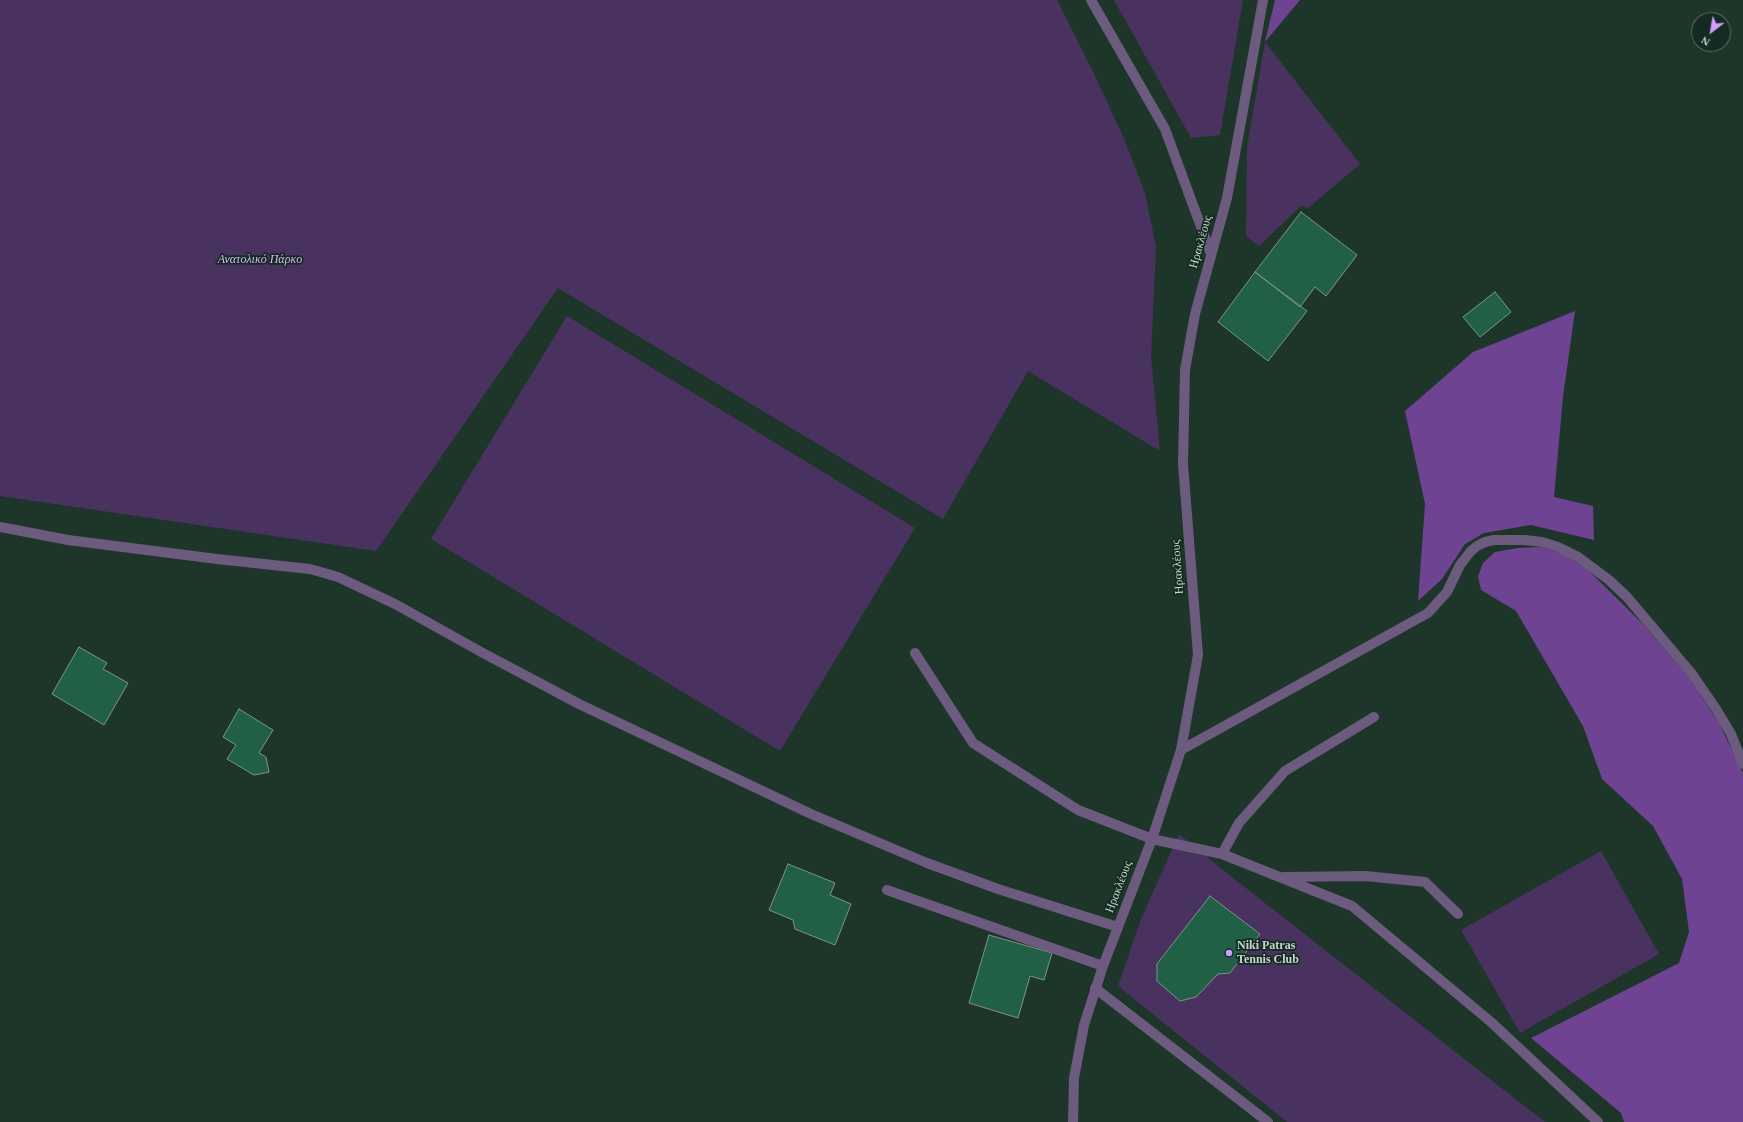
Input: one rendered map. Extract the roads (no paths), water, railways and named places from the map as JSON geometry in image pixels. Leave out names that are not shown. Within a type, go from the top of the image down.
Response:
[{"type":"street","points":[[1091,0],[1165,129],[1211,254]]},
{"type":"street","name":"Ηρακλέους","points":[[1073,1122],[1074,1078],[1079,1048],[1095,988],[1152,839],[1181,750],[1198,655],[1183,464],[1185,370],[1195,314],[1227,198],[1263,0]]},
{"type":"street","points":[[0,527],[68,540],[217,559],[310,568],[338,577],[395,604],[579,704],[811,814],[927,863],[984,884],[1118,926]]},
{"type":"street","points":[[1181,750],[1428,613],[1447,592],[1460,566],[1471,550],[1477,546],[1494,540],[1524,540],[1542,542],[1578,556],[1609,580],[1626,597],[1692,674],[1731,734],[1743,764]]},
{"type":"street","points":[[915,654],[973,742],[1078,810],[1152,839],[1222,854],[1352,906],[1491,1022],[1598,1122]]},
{"type":"street","points":[[1222,854],[1239,823],[1285,771],[1374,717]]},
{"type":"street","points":[[1278,877],[1365,876],[1425,882],[1458,914]]},
{"type":"street","points":[[887,890],[1103,966]]},
{"type":"street","points":[[1095,988],[1268,1122]]},
{"type":"place","name":"Niki Patras Tennis Club","points":[[1229,953]]},
{"type":"park label","name":"Ανατολικό Πάρκο","points":[[260,260]]}]
